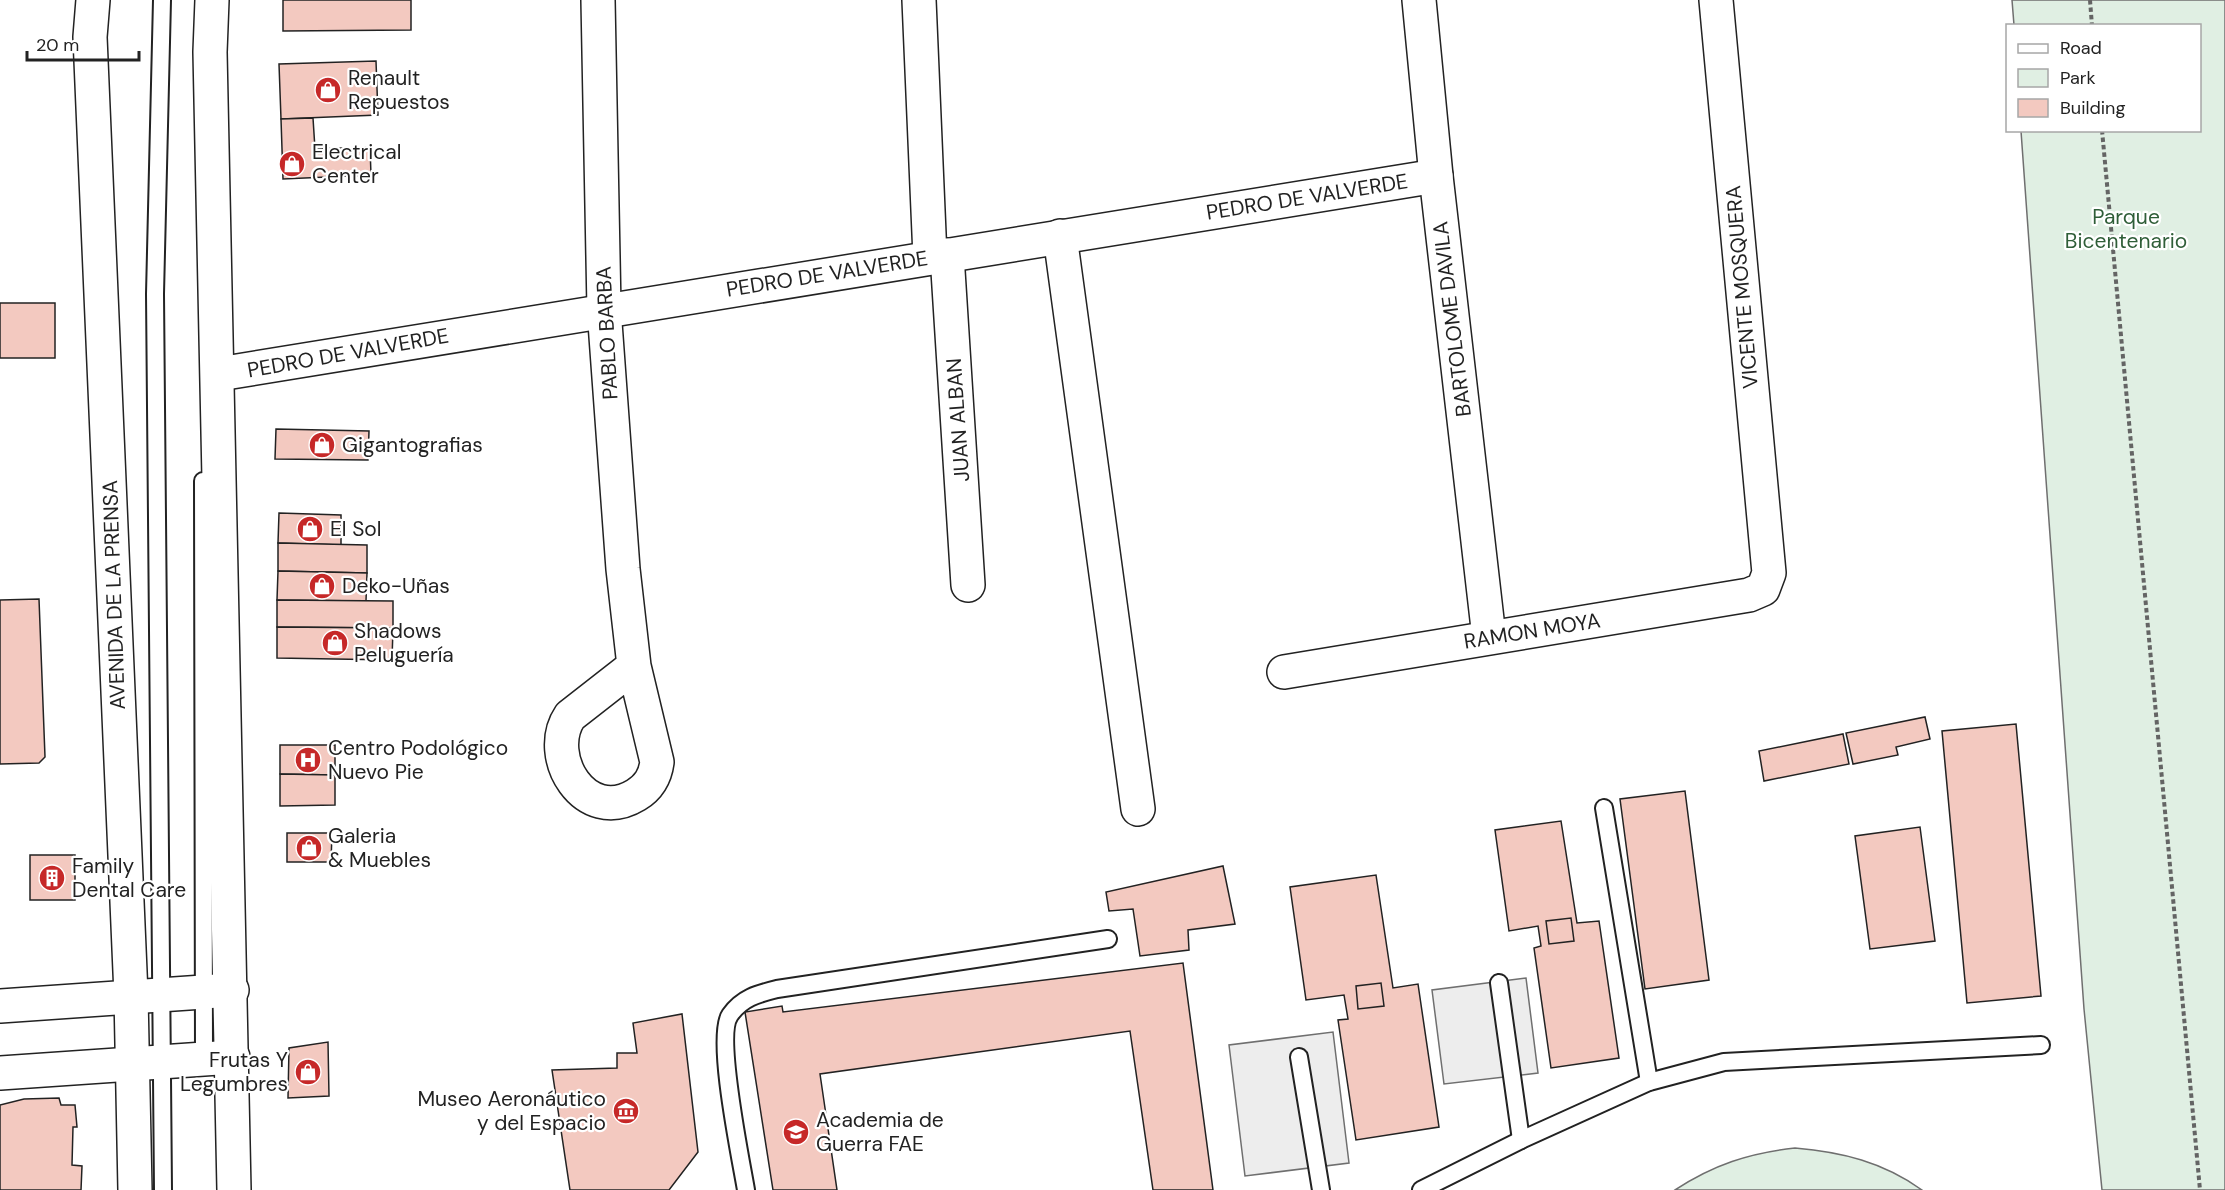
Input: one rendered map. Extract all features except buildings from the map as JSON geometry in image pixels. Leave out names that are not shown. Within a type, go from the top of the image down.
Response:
[{"type":"street","name":"AVENIDA DE LA PRENSA","points":[[93,0],[90,37],[146,994],[148,1061],[135,1190]]},
{"type":"street","points":[[212,0],[210,52],[219,374],[219,1058],[234,1190]]},
{"type":"street","name":"PABLO BARBA","points":[[598,0],[604,309],[622,569],[634,666]]},
{"type":"street","name":"JUAN ALBAN","points":[[919,0],[968,585]]},
{"type":"street","name":"BARTOLOME DAVILA","points":[[1419,0],[1436,176],[1489,638]]},
{"type":"street","name":"VICENTE MOSQUERA","points":[[1716,0],[1769,573]]},
{"type":"street","name":"PEDRO DE VALVERDE","points":[[219,374],[604,309],[1436,176]]},
{"type":"street","points":[[1060,236],[1138,809]]},
{"type":"street","name":"RAMON MOYA","points":[[1284,672],[1749,595],[1762,589],[1769,573]]},
{"type":"street","points":[[0,1006],[146,994],[218,991]]},
{"type":"street","points":[[0,1073],[148,1061],[219,1058]]},
{"type":"lane","points":[[146,994],[155,294],[162,0]]},
{"type":"lane","points":[[202,0],[218,991]]},
{"type":"lane","points":[[1604,808],[1649,1082]]},
{"type":"lane","points":[[746,1190],[725,1056],[728,1017],[747,998],[777,988],[1108,939]]},
{"type":"lane","points":[[1499,982],[1521,1140]]},
{"type":"lane","points":[[1421,1190],[1521,1140],[1649,1082],[1724,1062],[2041,1045]]},
{"type":"lane","points":[[1299,1057],[1321,1190]]},
{"type":"lane","points":[[148,1061],[163,1190]]},
{"type":"path","points":[[2090,0],[2092,24]]},
{"type":"path","points":[[2102,132],[2200,1190]]},
{"type":"green space","name":"Parque Bicentenario","points":[[2012,0],[2225,0],[2225,1190],[2102,1190],[2084,1009],[2021,132],[2201,132],[2201,24],[2014,24]]},
{"type":"green space","points":[[1795,1148],[1829,1152],[1862,1160],[1892,1172],[1922,1190],[1675,1190],[1703,1174],[1732,1162],[1762,1153]]},
{"type":"shaded area","points":[[1526,978],[1538,1073],[1444,1084],[1432,990]]},
{"type":"shaded area","points":[[1333,1032],[1349,1163],[1245,1176],[1229,1045]]},
{"type":"place","name":"Renault Repuestos","points":[[328,90]]},
{"type":"place","name":"Electrical Center","points":[[292,164]]},
{"type":"place","name":"Gigantografias","points":[[322,445]]},
{"type":"place","name":"El Sol","points":[[310,529]]},
{"type":"place","name":"Deko-Uñas","points":[[322,586]]},
{"type":"place","name":"Shadows Peluguería","points":[[335,643]]},
{"type":"place","name":"Centro Podológico Nuevo Pie","points":[[308,760]]},
{"type":"place","name":"Galeria & Muebles","points":[[309,848]]},
{"type":"place","name":"Family Dental Care","points":[[52,878]]},
{"type":"place","name":"Frutas Y Legumbres","points":[[308,1072]]},
{"type":"place","name":"Museo Aeronáutico y del Espacio","points":[[626,1111]]},
{"type":"place","name":"Academia de Guerra FAE","points":[[796,1132]]}]
